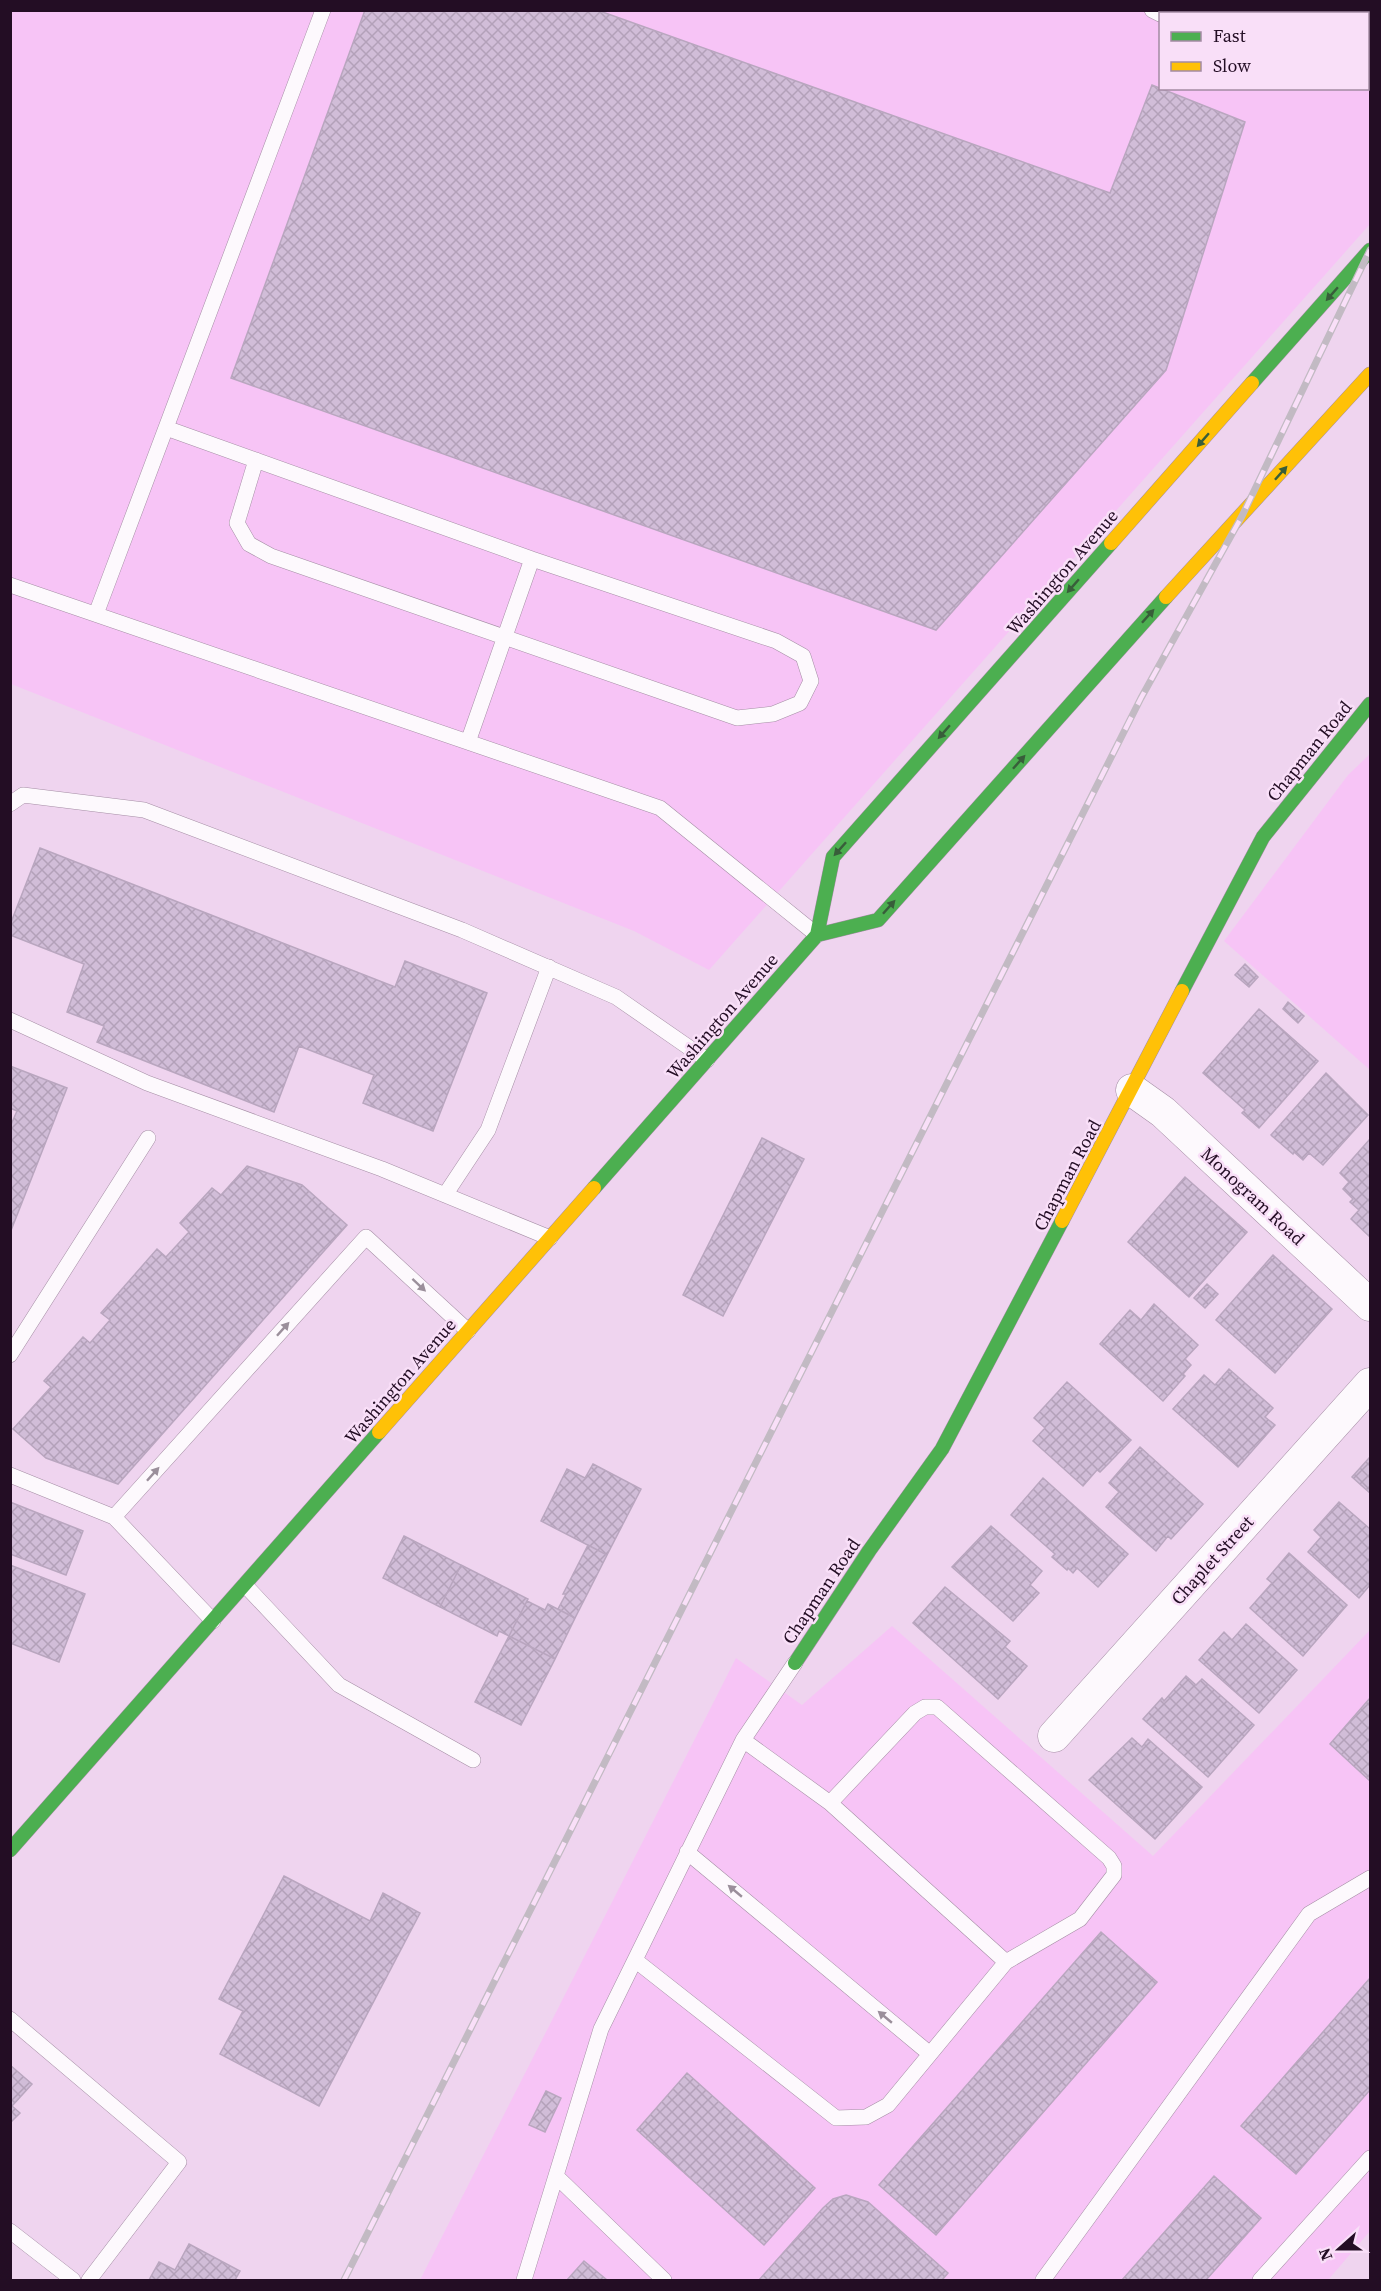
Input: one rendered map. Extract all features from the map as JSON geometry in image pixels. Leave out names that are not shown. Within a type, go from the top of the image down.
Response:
[{"type":"main road","name":"Washington Avenue","points":[[10,1850],[817,935],[833,857],[1371,250]]},
{"type":"main road","points":[[817,935],[878,920],[1165,598],[1371,374]]},
{"type":"main road","name":"Chapman Road","points":[[795,1663],[869,1551],[942,1449],[1263,837],[1371,704]]},
{"type":"street","name":"Monogram Road","points":[[1132,1090],[1163,1112],[1371,1305]]},
{"type":"street","name":"Chaplet Street","points":[[1054,1736],[1371,1384]]},
{"type":"lane","points":[[96,614],[323,10]]},
{"type":"lane","points":[[166,428],[256,460],[532,559],[776,641],[803,656],[811,681],[800,703],[772,714],[737,718],[271,556],[249,544],[237,523],[256,460]]},
{"type":"lane","points":[[468,742],[532,559]]},
{"type":"lane","points":[[10,585],[660,808],[817,935]]},
{"type":"lane","points":[[10,804],[23,795],[144,810],[462,930],[549,967],[616,997],[707,1060]]},
{"type":"lane","points":[[445,1195],[488,1130],[549,967]]},
{"type":"lane","points":[[10,1020],[147,1083],[370,1165],[550,1238]]},
{"type":"lane","points":[[10,1356],[148,1138]]},
{"type":"lane","points":[[114,1517],[366,1237],[468,1331]]},
{"type":"lane","points":[[10,1475],[114,1517],[213,1621]]},
{"type":"lane","points":[[245,1585],[339,1684],[473,1760]]},
{"type":"lane","points":[[524,2280],[600,2029],[743,1740],[795,1663]]},
{"type":"lane","points":[[634,1960],[836,2118],[866,2116],[888,2105],[1006,1962],[1080,1919],[1114,1875],[1114,1866],[1109,1858],[937,1707],[924,1707],[915,1713],[830,1803]]},
{"type":"lane","points":[[743,1740],[830,1803],[1006,1962]]},
{"type":"lane","points":[[687,1852],[930,2054]]},
{"type":"lane","points":[[1043,2280],[1309,1914],[1371,1878]]},
{"type":"lane","points":[[10,2019],[179,2162],[89,2280]]},
{"type":"lane","points":[[1260,2280],[1371,2158]]},
{"type":"lane","points":[[556,2176],[664,2280]]},
{"type":"lane","points":[[10,2231],[73,2280]]},
{"type":"shaded area","points":[[10,11],[1370,11],[1370,224],[709,970],[634,931],[11,684]]},
{"type":"shaded area","points":[[1370,754],[1370,1070],[1224,941],[1348,775]]},
{"type":"shaded area","points":[[892,1626],[1153,1856],[1370,1630],[1370,2231],[1328,2280],[420,2280],[736,1658],[802,1705]]},
{"type":"building","points":[[365,10],[597,10],[1110,193],[1152,85],[1159,88],[1159,90],[1165,90],[1245,122],[1166,370],[936,630],[231,378]]},
{"type":"building","points":[[40,848],[395,987],[405,961],[487,993],[433,1131],[363,1103],[374,1075],[299,1046],[274,1112],[97,1042],[104,1026],[67,1012],[84,964],[10,935],[10,925]]},
{"type":"building","points":[[1245,964],[1258,977],[1249,987],[1235,975]]},
{"type":"building","points":[[1288,1002],[1304,1016],[1298,1023],[1283,1009]]},
{"type":"building","points":[[1259,1009],[1318,1061],[1259,1128],[1242,1113],[1245,1110],[1203,1073]]},
{"type":"building","points":[[10,1066],[67,1088],[10,1233],[10,1127],[17,1111],[10,1108]]},
{"type":"building","points":[[1326,1073],[1368,1115],[1323,1165],[1309,1153],[1303,1160],[1271,1135]]},
{"type":"building","points":[[762,1138],[804,1159],[723,1316],[683,1295]]},
{"type":"building","points":[[1370,1139],[1370,1237],[1351,1219],[1359,1210],[1350,1202],[1353,1199],[1343,1189],[1349,1182],[1340,1173]]},
{"type":"building","points":[[247,1166],[302,1185],[347,1225],[118,1484],[46,1458],[13,1429],[51,1387],[44,1381],[83,1337],[90,1343],[110,1320],[101,1313],[157,1249],[166,1257],[189,1232],[180,1223],[212,1188],[221,1195]]},
{"type":"building","points":[[1185,1177],[1247,1232],[1189,1297],[1128,1242]]},
{"type":"building","points":[[1273,1255],[1332,1309],[1275,1373],[1216,1320]]},
{"type":"building","points":[[1207,1284],[1218,1294],[1205,1308],[1194,1298]]},
{"type":"building","points":[[1154,1304],[1198,1345],[1185,1359],[1191,1365],[1183,1374],[1185,1376],[1163,1401],[1100,1344],[1130,1310],[1141,1320]]},
{"type":"building","points":[[1229,1369],[1273,1408],[1265,1417],[1275,1425],[1238,1467],[1173,1409],[1204,1375],[1215,1385]]},
{"type":"building","points":[[1067,1382],[1131,1440],[1100,1472],[1097,1470],[1083,1486],[1033,1441],[1045,1428],[1034,1418]]},
{"type":"building","points":[[1140,1447],[1203,1504],[1171,1539],[1168,1536],[1156,1551],[1106,1507],[1119,1492],[1109,1483]]},
{"type":"building","points":[[1370,1457],[1370,1493],[1352,1477]]},
{"type":"building","points":[[593,1464],[641,1489],[607,1555],[541,1521],[567,1469],[585,1478]]},
{"type":"building","points":[[1043,1478],[1128,1554],[1098,1587],[1077,1568],[1073,1573],[1068,1568],[1067,1570],[1052,1557],[1055,1554],[1011,1515]]},
{"type":"building","points":[[10,1502],[83,1531],[66,1575],[10,1554]]},
{"type":"building","points":[[1339,1502],[1370,1529],[1370,1585],[1359,1598],[1308,1552],[1321,1537],[1314,1530]]},
{"type":"building","points":[[991,1526],[1042,1571],[1030,1585],[1039,1593],[1013,1621],[952,1567]]},
{"type":"building","points":[[404,1536],[461,1565],[440,1607],[383,1578]]},
{"type":"building","points":[[588,1545],[607,1555],[575,1618],[558,1609],[566,1594],[563,1594]]},
{"type":"building","points":[[1289,1553],[1347,1605],[1303,1656],[1250,1608],[1272,1583],[1267,1579]]},
{"type":"building","points":[[10,1565],[85,1594],[59,1662],[10,1643]]},
{"type":"building","points":[[461,1565],[528,1599],[509,1636],[499,1631],[497,1636],[440,1607]]},
{"type":"building","points":[[945,1587],[1010,1641],[1005,1647],[1027,1666],[998,1699],[913,1623]]},
{"type":"building","points":[[527,1601],[545,1610],[548,1604],[575,1618],[555,1659],[509,1636]]},
{"type":"building","points":[[1246,1624],[1297,1670],[1259,1713],[1199,1660],[1224,1632],[1232,1640]]},
{"type":"building","points":[[509,1636],[555,1659],[521,1725],[475,1702]]},
{"type":"building","points":[[1186,1676],[1196,1685],[1202,1679],[1254,1725],[1208,1777],[1143,1719],[1162,1698],[1164,1701]]},
{"type":"building","points":[[1370,1698],[1370,1781],[1330,1744]]},
{"type":"building","points":[[1132,1738],[1142,1747],[1148,1739],[1202,1787],[1155,1839],[1089,1780]]},
{"type":"building","points":[[284,1876],[370,1921],[383,1893],[420,1913],[319,2106],[220,2054],[243,2011],[219,1999]]},
{"type":"building","points":[[1101,1932],[1157,1982],[936,2235],[879,2185]]},
{"type":"building","points":[[1370,1978],[1370,2090],[1296,2174],[1241,2126]]},
{"type":"building","points":[[10,2065],[32,2084],[12,2106],[20,2113],[10,2123]]},
{"type":"building","points":[[687,2073],[815,2188],[764,2245],[637,2130]]},
{"type":"building","points":[[546,2091],[561,2098],[545,2132],[529,2125]]},
{"type":"building","points":[[1214,2176],[1261,2218],[1206,2280],[1122,2280]]},
{"type":"building","points":[[846,2195],[868,2202],[948,2273],[942,2280],[759,2280],[823,2208],[833,2199]]},
{"type":"building","points":[[189,2244],[240,2271],[235,2280],[149,2280],[159,2262],[175,2270]]},
{"type":"building","points":[[584,2261],[607,2280],[567,2280]]},
{"type":"railway","points":[[344,2280],[1141,698],[1242,516],[1370,250]]},
{"type":"traffic: fast","points":[[1252,383],[1370,250]]},
{"type":"traffic: fast","points":[[594,1188],[817,935],[833,857],[1111,543]]},
{"type":"traffic: fast","points":[[817,935],[878,920],[1166,597]]},
{"type":"traffic: fast","points":[[1182,991],[1263,837],[1370,704]]},
{"type":"traffic: fast","points":[[795,1663],[869,1551],[942,1449],[1062,1221]]},
{"type":"traffic: fast","points":[[10,1850],[379,1432]]},
{"type":"traffic: slow","points":[[1166,597],[1370,374]]},
{"type":"traffic: slow","points":[[1111,543],[1252,383]]},
{"type":"traffic: slow","points":[[1062,1221],[1182,991]]},
{"type":"traffic: slow","points":[[379,1432],[594,1188]]}]
